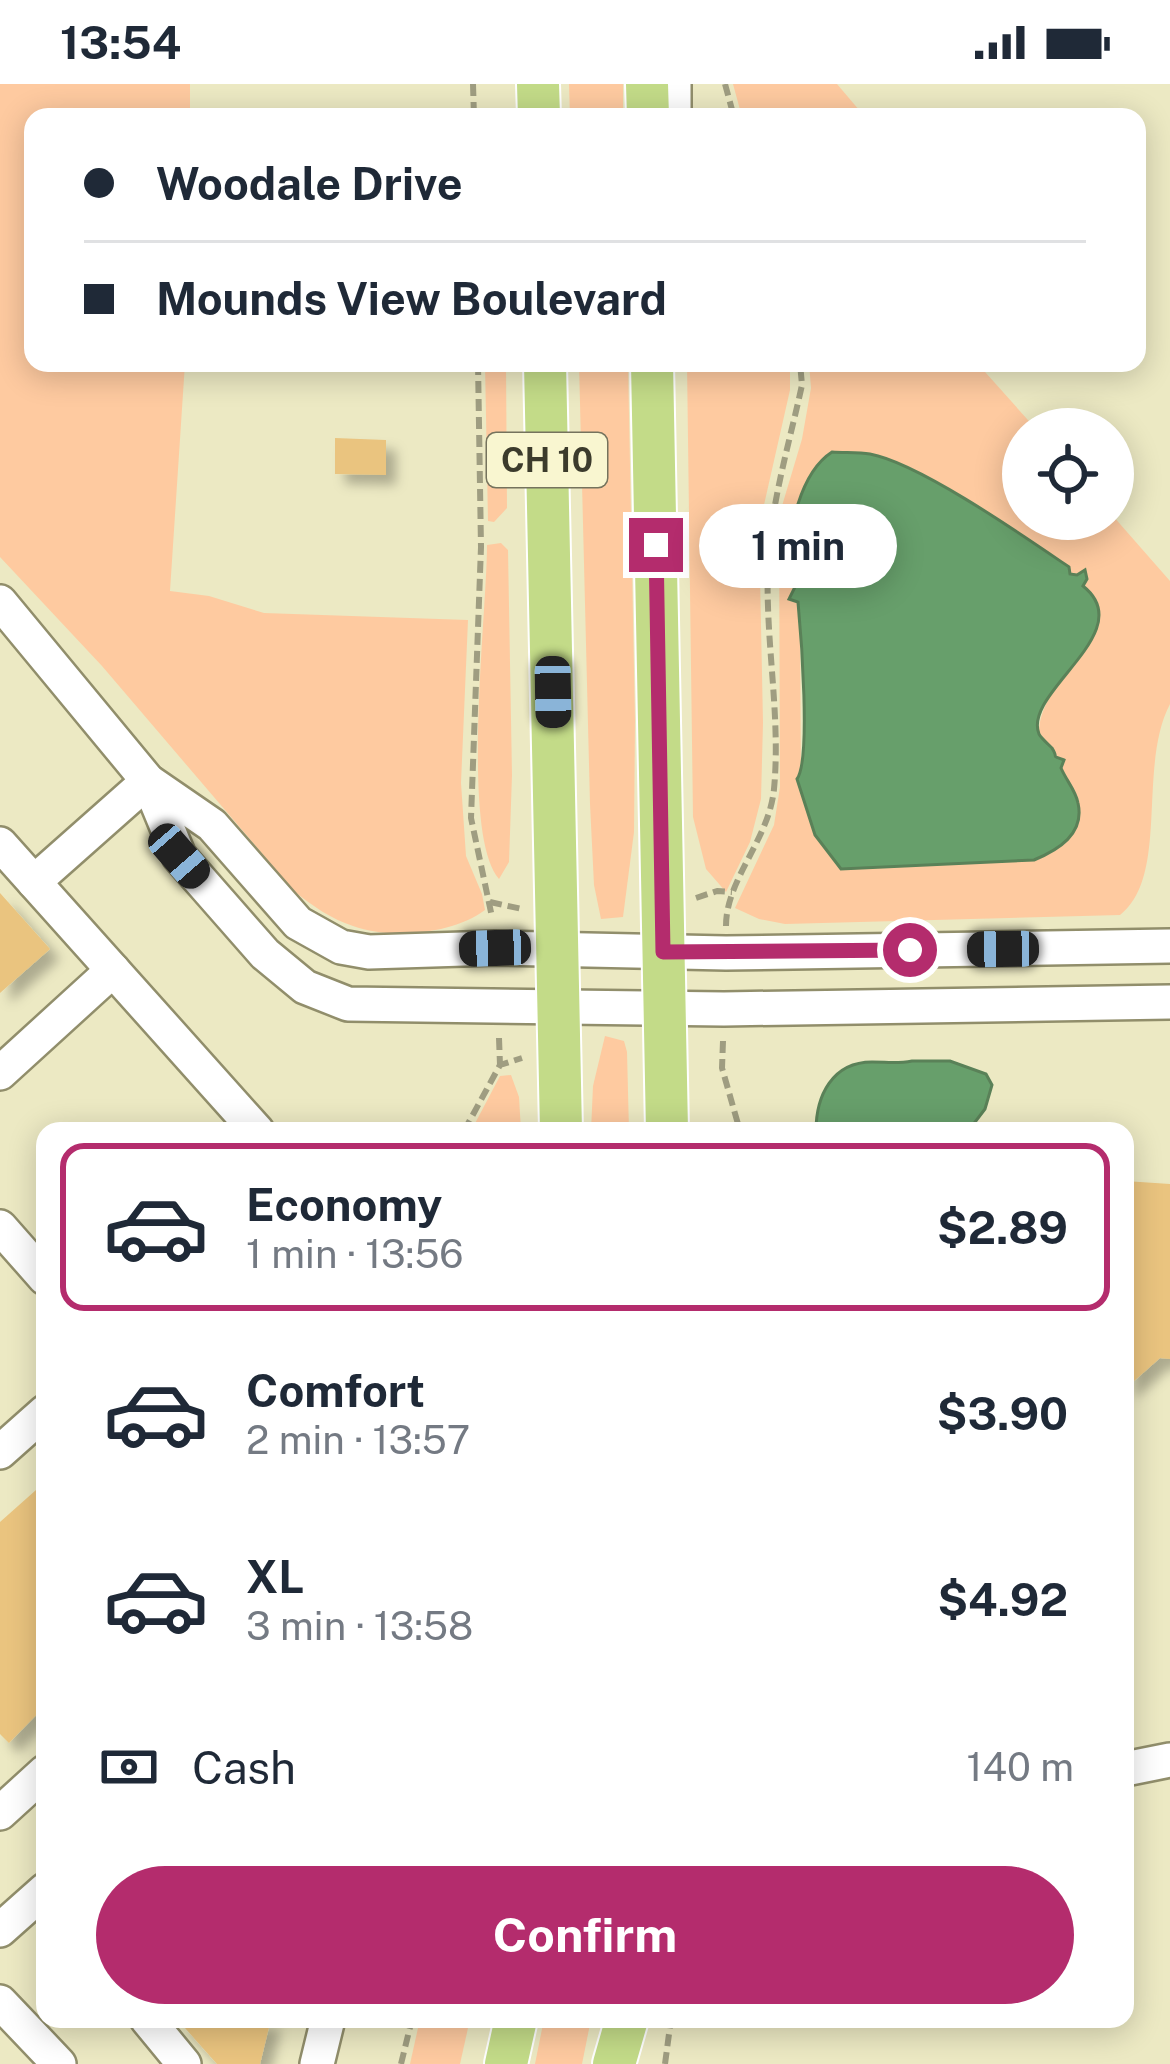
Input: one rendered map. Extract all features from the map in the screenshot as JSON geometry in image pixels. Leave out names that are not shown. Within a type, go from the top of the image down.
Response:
[{"type":"main road","name":"CH 10","points":[[545,372],[561,1122]]},
{"type":"main road","name":"CH 10","points":[[652,372],[667,1122]]},
{"type":"main road","points":[[506,2064],[514,2028]]},
{"type":"main road","points":[[612,2064],[620,2028]]},
{"type":"street","points":[[0,602],[148,781],[212,825],[298,923],[341,947],[369,952],[558,933],[662,931],[1170,946]]},
{"type":"street","points":[[34,882],[148,781]]},
{"type":"street","points":[[148,781],[179,856],[279,970],[304,987],[348,1004],[560,1025],[1170,1002]]},
{"type":"street","points":[[0,844],[249,1122]]},
{"type":"street","points":[[0,1073],[113,970]]},
{"type":"street","points":[[0,1227],[36,1268]]},
{"type":"street","points":[[0,1452],[36,1420]]},
{"type":"street","points":[[1134,1767],[1170,1760]]},
{"type":"street","points":[[0,1813],[36,1780]]},
{"type":"street","points":[[0,1930],[36,1910]]},
{"type":"street","points":[[0,2002],[59,2064]]},
{"type":"street","points":[[154,2028],[184,2064]]},
{"type":"street","points":[[317,2064],[326,2028]]},
{"type":"path","points":[[478,372],[481,547],[471,818],[490,902],[558,933]]},
{"type":"path","points":[[662,931],[717,891],[732,892],[756,849],[774,793],[767,569],[801,372]]},
{"type":"path","points":[[664,1024],[723,1054],[722,1069],[737,1122]]},
{"type":"path","points":[[469,1122],[500,1065],[560,1025]]},
{"type":"path","points":[[401,2064],[410,2028]]},
{"type":"path","points":[[665,2064],[670,2028]]},
{"type":"shaded area","points":[[0,84],[190,84],[190,108],[24,108],[24,372],[184,372],[170,591],[209,596],[264,613],[468,620],[461,783],[466,856],[485,910],[439,929],[385,933],[345,923],[295,892],[102,666],[0,557]]},
{"type":"shaded area","points":[[569,84],[623,84],[623,108],[570,108]]},
{"type":"shaded area","points":[[733,84],[837,84],[857,108],[740,108]]},
{"type":"shaded area","points":[[485,372],[506,372],[507,508],[494,522],[488,521]]},
{"type":"shaded area","points":[[579,372],[628,372],[634,832],[623,917],[601,919],[594,885]]},
{"type":"shaded area","points":[[687,372],[790,372],[759,527],[761,799],[750,842],[726,892],[706,869],[693,817]]},
{"type":"shaded area","points":[[810,372],[985,372],[1017,408],[1002,408],[1002,521],[873,454],[832,452],[802,507],[790,551],[791,567],[800,572],[789,599],[798,602],[800,616],[801,783],[814,829],[841,868],[1009,862],[1051,853],[1073,791],[1052,749],[1039,735],[1040,723],[1055,688],[1087,648],[1084,571],[1070,574],[1068,567],[1029,540],[1134,540],[1170,581],[1170,704],[1155,758],[1149,848],[1135,897],[1120,915],[785,924],[735,908],[774,825],[780,787],[779,516],[802,439]]},
{"type":"shaded area","points":[[832,452],[891,460],[1002,523],[1002,540],[1029,540],[1069,567],[1070,574],[1085,570],[1083,586],[1097,604],[1098,623],[1038,717],[1039,734],[1056,757],[1064,760],[1061,768],[1078,803],[1073,832],[1052,851],[1034,860],[841,869],[815,835],[797,779],[804,695],[798,602],[789,599],[795,587],[793,576],[800,572],[791,567],[794,521],[804,488]]},
{"type":"shaded area","points":[[501,543],[508,550],[512,775],[509,862],[499,879],[487,855],[481,818],[478,721],[487,545]]},
{"type":"shaded area","points":[[605,1036],[624,1041],[629,1122],[591,1122],[593,1086]]},
{"type":"shaded area","points":[[950,1061],[986,1074],[992,1085],[985,1109],[975,1122],[817,1122],[823,1094],[846,1068]]},
{"type":"shaded area","points":[[511,1075],[520,1122],[476,1122],[500,1076]]},
{"type":"shaded area","points":[[418,2028],[468,2028],[460,2064],[410,2064]]},
{"type":"shaded area","points":[[542,2028],[589,2028],[582,2064],[535,2064]]},
{"type":"building","points":[[335,438],[386,440],[386,475],[335,474]]},
{"type":"building","points":[[0,893],[50,949],[0,993]]},
{"type":"building","points":[[1134,1182],[1170,1184],[1170,1359],[1160,1358],[1134,1381]]},
{"type":"building","points":[[36,1490],[36,1715],[9,1743],[0,1734],[0,1522]]},
{"type":"building","points":[[185,2028],[269,2028],[260,2064],[217,2064]]},
{"type":"route","points":[[656,545],[663,952],[910,950]]}]
